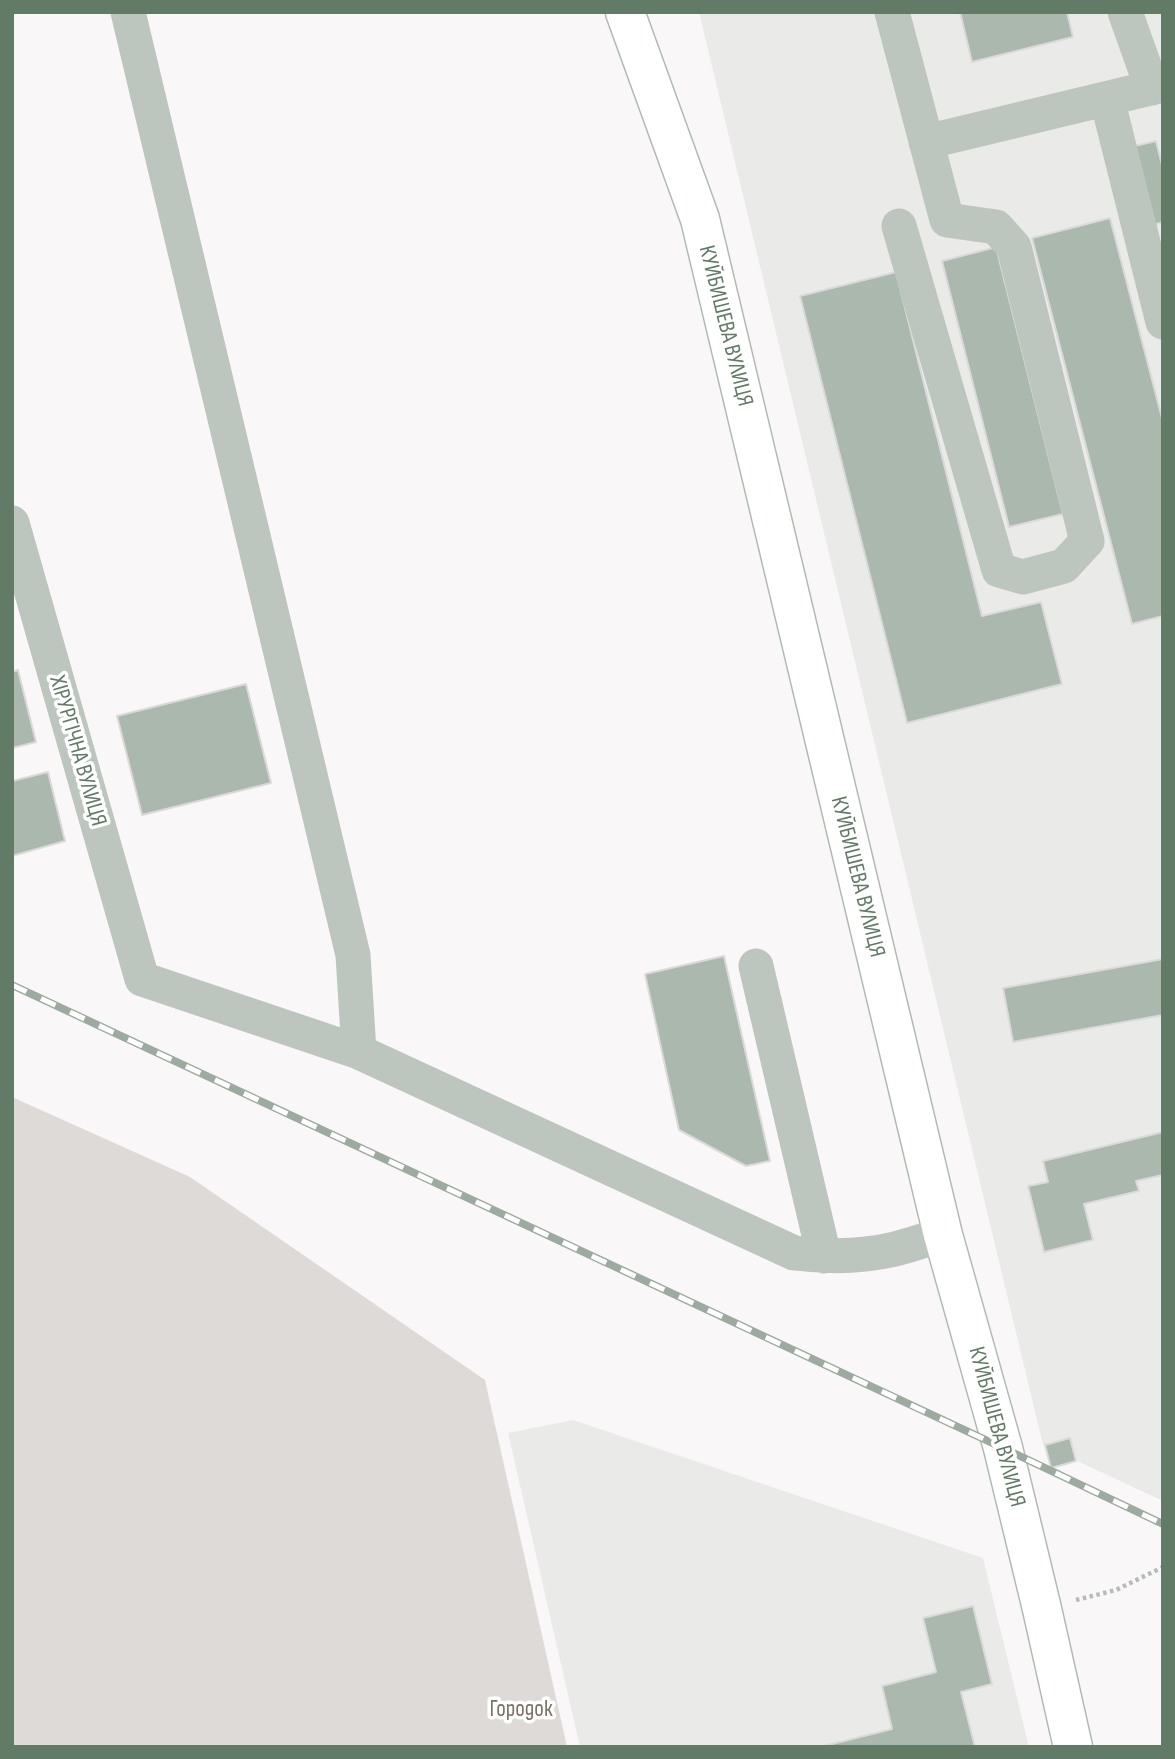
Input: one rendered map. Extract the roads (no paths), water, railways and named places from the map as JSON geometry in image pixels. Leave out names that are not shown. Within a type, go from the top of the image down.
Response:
[{"type":"main road","name":"КУЙБИШЕВА ВУЛИЦЯ","points":[[625,12],[699,219],[943,1235],[1003,1447],[1073,1747]]},
{"type":"street","points":[[128,12],[353,955],[359,1052],[794,1253],[857,1255],[894,1250],[943,1235]]},
{"type":"street","points":[[892,12],[947,220],[996,227],[1014,247],[1087,541],[1064,566],[1023,577],[999,570],[899,226]]},
{"type":"street","points":[[926,142],[1158,87],[1125,12]]},
{"type":"street","points":[[1107,99],[1163,322]]},
{"type":"street","name":"ХІРУРГІЧНА ВУЛИЦЯ","points":[[12,523],[142,979],[359,1052]]},
{"type":"street","points":[[756,966],[824,1256]]},
{"type":"railway","points":[[12,985],[1163,1524]]},
{"type":"park label","name":"Городок","points":[[521,1710]]}]
